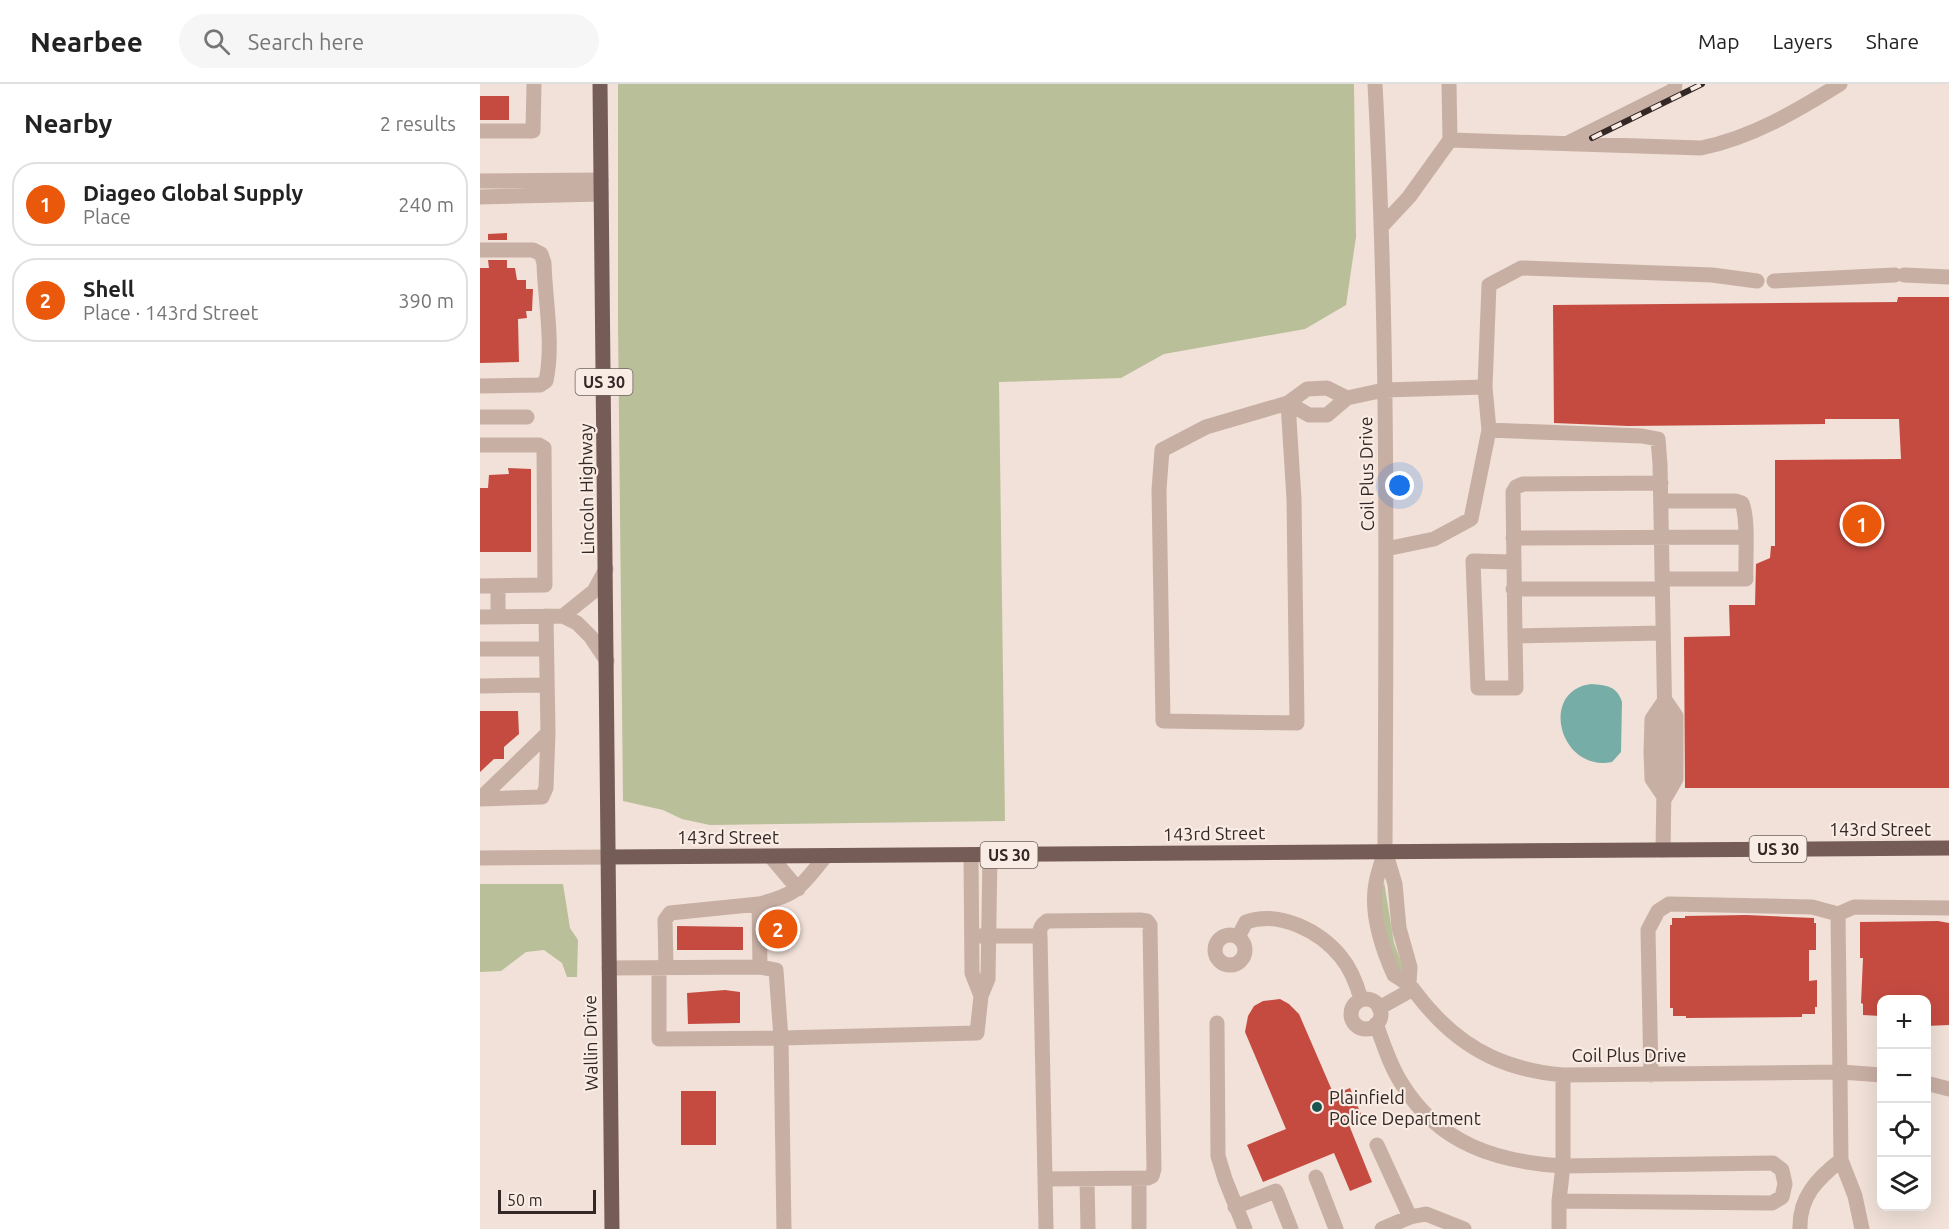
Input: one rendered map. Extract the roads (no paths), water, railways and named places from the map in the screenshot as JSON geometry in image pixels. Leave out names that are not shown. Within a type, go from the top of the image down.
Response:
[{"type":"main road","name":"Lincoln Highway","points":[[600,84],[609,857]]},
{"type":"main road","name":"143rd Street","points":[[609,857],[1949,848]]},
{"type":"main road","name":"Wallin Drive","points":[[609,857],[612,1229]]},
{"type":"street","points":[[480,131],[533,131],[534,84]]},
{"type":"street","points":[[1382,226],[1409,197],[1450,140],[1449,84]]},
{"type":"street","points":[[1567,144],[1674,90],[1675,84]]},
{"type":"street","points":[[1450,140],[1701,148],[1719,144],[1791,114],[1840,84]]},
{"type":"street","name":"Coil Plus Drive","points":[[1375,90],[1382,226],[1386,549],[1385,851],[1395,884],[1399,928],[1410,967],[1411,986],[1429,1010],[1457,1037],[1493,1059],[1523,1070],[1563,1075],[1841,1072],[1877,1075]]},
{"type":"street","points":[[480,181],[601,187]]},
{"type":"street","points":[[480,196],[601,187]]},
{"type":"street","points":[[480,250],[533,250],[540,254],[544,263],[548,321],[546,381],[540,385],[480,386]]},
{"type":"street","points":[[1386,549],[1434,539],[1471,519],[1489,430],[1485,387],[1489,285],[1521,268],[1712,275],[1757,281]]},
{"type":"street","points":[[1774,281],[1900,275],[1949,277]]},
{"type":"street","points":[[1288,403],[1309,415],[1327,415],[1347,398],[1384,390],[1485,387]]},
{"type":"street","points":[[1288,403],[1294,499],[1297,723],[1163,722],[1159,490],[1162,450],[1206,427],[1288,403],[1307,388],[1327,388],[1347,398]]},
{"type":"street","points":[[480,417],[527,417]]},
{"type":"street","points":[[1489,430],[1642,436],[1658,439],[1661,483],[1665,700],[1663,850]]},
{"type":"street","points":[[480,445],[539,445],[544,448],[545,585],[480,586]]},
{"type":"street","points":[[1513,562],[1473,561],[1478,688],[1516,688],[1513,492],[1519,485],[1661,483]]},
{"type":"street","points":[[1513,589],[1746,579],[1745,510],[1742,503],[1737,501],[1661,501]]},
{"type":"street","points":[[1513,538],[1745,537]]},
{"type":"street","points":[[564,616],[594,591],[606,569]]},
{"type":"street","points":[[498,586],[498,617]]},
{"type":"street","points":[[481,799],[542,797],[546,788],[548,733],[546,616]]},
{"type":"street","points":[[480,617],[564,616],[577,623],[591,637],[607,661]]},
{"type":"street","points":[[1515,636],[1663,633]]},
{"type":"street","points":[[480,649],[546,650]]},
{"type":"street","points":[[480,686],[547,685]]},
{"type":"street","points":[[481,799],[548,733]]},
{"type":"street","points":[[971,855],[972,973],[981,996]]},
{"type":"street","points":[[825,857],[798,889],[785,897],[759,904],[670,913],[665,920],[659,1039],[977,1033],[981,996],[988,979],[990,855]]},
{"type":"street","points":[[771,856],[798,889]]},
{"type":"street","name":"143rd Street","points":[[480,858],[609,857]]},
{"type":"street","points":[[759,904],[759,967]]},
{"type":"street","points":[[1651,1075],[1648,930],[1658,911],[1669,904],[1812,907],[1838,914],[1854,907],[1949,908]]},
{"type":"street","points":[[1838,914],[1841,1160],[1855,1196],[1862,1229]]},
{"type":"street","points":[[1238,937],[1246,922],[1262,918],[1292,923],[1307,930],[1327,943],[1342,958],[1353,977],[1361,999]]},
{"type":"street","points":[[1045,1179],[1148,1178],[1152,1176],[1154,1169],[1150,925],[1147,921],[1047,921],[1040,929],[1040,936],[1046,1229]]},
{"type":"street","points":[[972,936],[1040,936]]},
{"type":"street","points":[[609,968],[759,967],[776,970],[775,1038],[784,1229]]},
{"type":"street","points":[[1379,1008],[1411,986]]},
{"type":"street","points":[[1361,999],[1371,999],[1379,1008],[1381,1016],[1376,1024],[1368,1029],[1354,1024],[1352,1020],[1351,1010],[1361,999]]},
{"type":"street","points":[[1217,1023],[1218,1155],[1245,1229]]},
{"type":"street","points":[[1376,1024],[1390,1062],[1401,1083],[1431,1120],[1450,1136],[1473,1148],[1530,1164],[1563,1166],[1773,1163],[1782,1170],[1785,1184],[1782,1197],[1772,1203],[1559,1201]]},
{"type":"street","points":[[1559,1229],[1563,1166],[1563,1075]]},
{"type":"street","points":[[1931,1084],[1949,1089]]},
{"type":"street","points":[[1377,1145],[1410,1217]]},
{"type":"street","points":[[1800,1229],[1802,1207],[1817,1179],[1841,1160]]},
{"type":"street","points":[[1316,1177],[1336,1229]]},
{"type":"street","points":[[1139,1178],[1139,1229]]},
{"type":"street","points":[[1087,1179],[1088,1229]]},
{"type":"street","points":[[1236,1207],[1276,1191],[1291,1229]]},
{"type":"street","points":[[1382,1229],[1410,1217],[1426,1214],[1464,1229]]},
{"type":"water","points":[[1591,684],[1610,687],[1622,702],[1621,752],[1612,762],[1594,762],[1579,755],[1569,744],[1562,730],[1561,715],[1565,701],[1575,690]]},
{"type":"railway","points":[[1592,138],[1702,84]]},
{"type":"place","name":"Diageo Global Supply","points":[[1862,524]]},
{"type":"place","name":"Shell","points":[[778,929]]},
{"type":"place","name":"Plainfield Police Department","points":[[1317,1107]]}]
